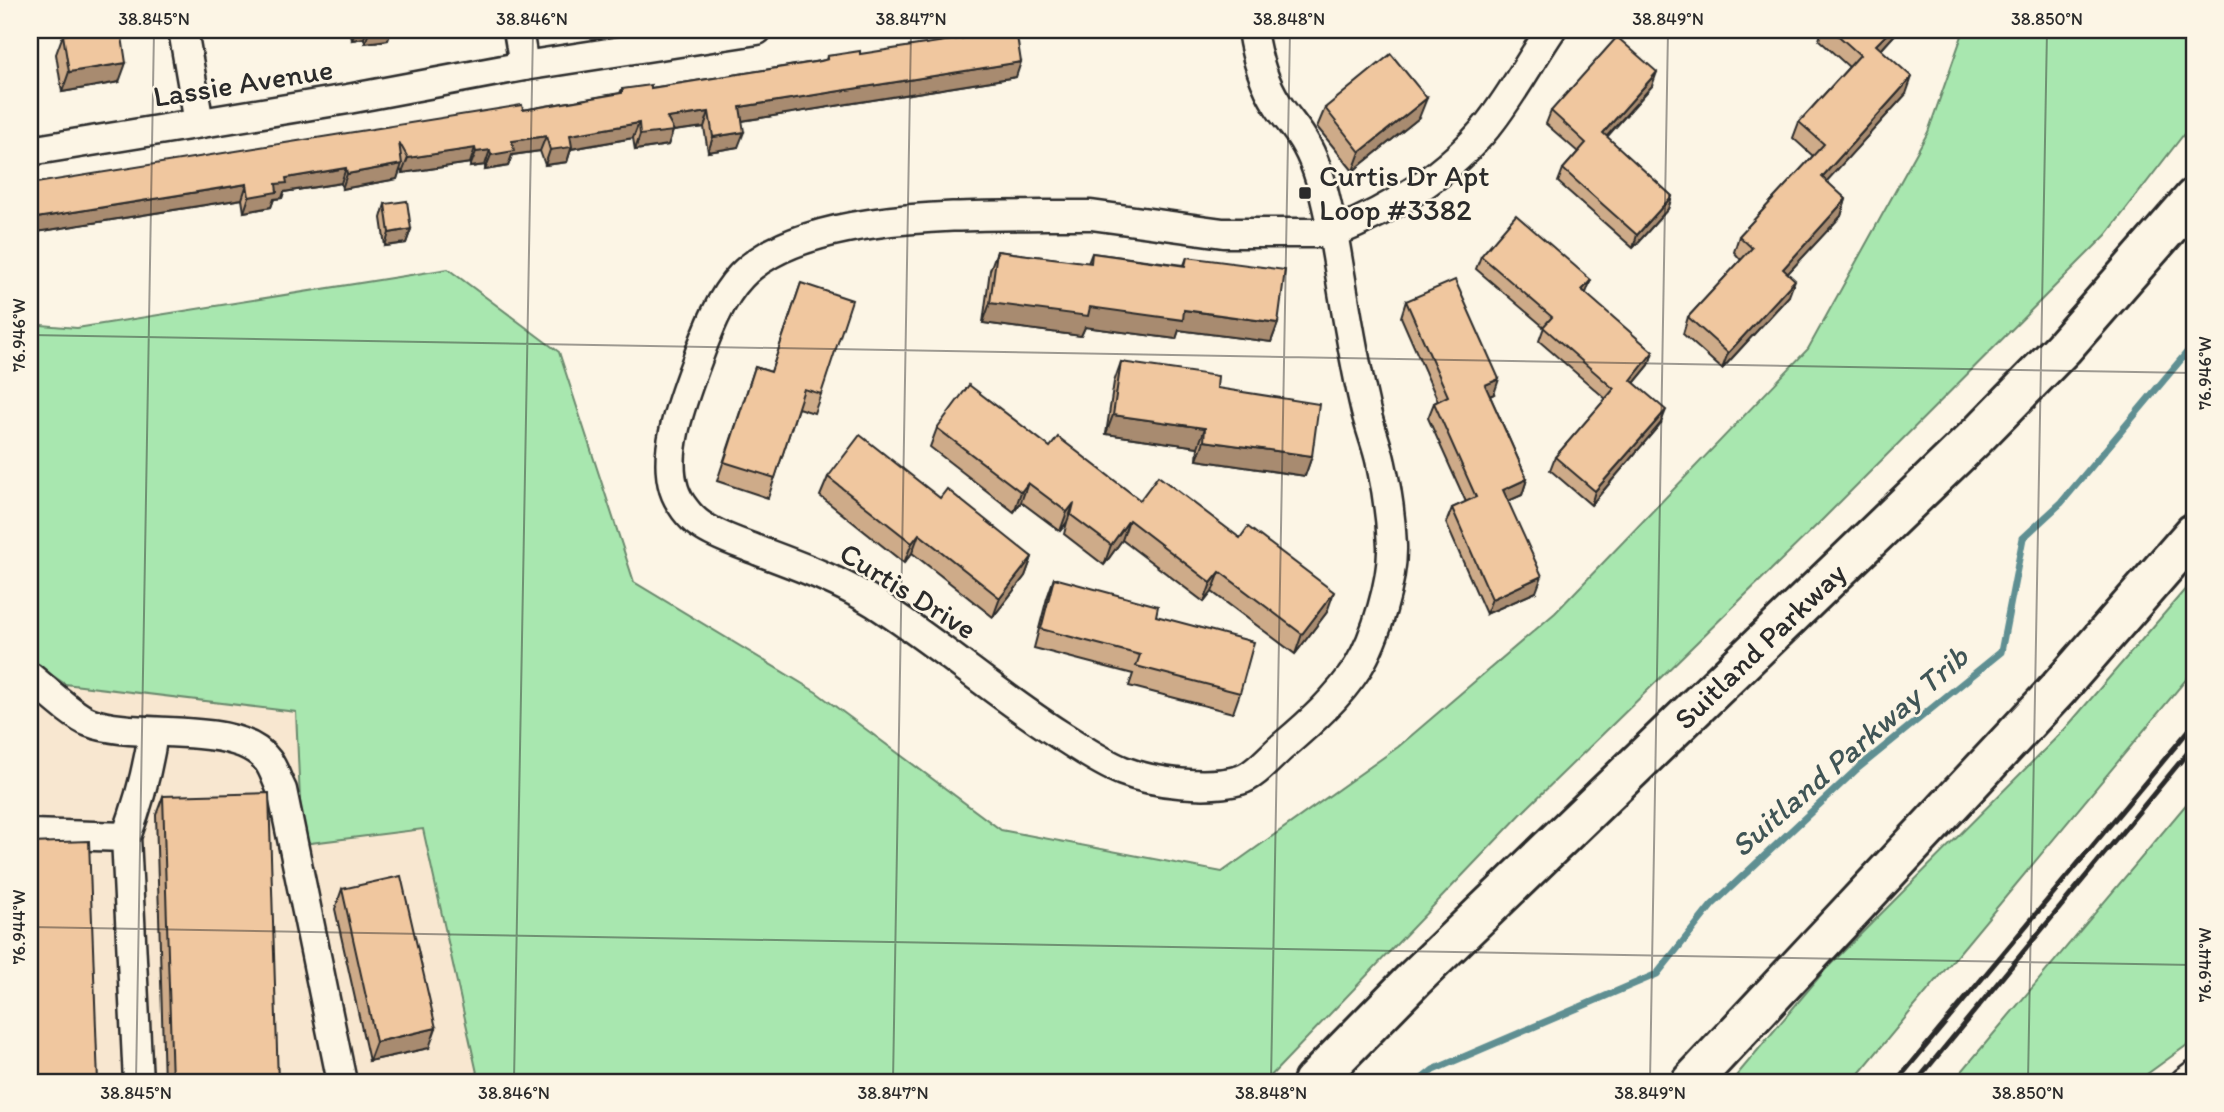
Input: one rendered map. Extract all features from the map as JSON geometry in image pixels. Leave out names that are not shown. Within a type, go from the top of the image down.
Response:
[{"type":"highway","name":"Suitland Parkway","points":[[1312,1082],[1413,980],[1978,435],[2080,329],[2194,198]]},
{"type":"highway","points":[[1691,1082],[2059,688],[2194,533]]},
{"type":"street","points":[[183,30],[199,123]]},
{"type":"street","points":[[518,30],[524,66]]},
{"type":"street","name":"Lassie Avenue","points":[[30,152],[348,99],[524,66],[757,30]]},
{"type":"street","name":"Curtis Drive","points":[[1252,30],[1254,49],[1266,84],[1306,143],[1322,185],[1333,233],[1364,404],[1381,464],[1392,548],[1382,609],[1358,667],[1316,717],[1244,779],[1199,784],[1157,780],[1127,773],[1096,759],[1026,713],[918,630],[852,589],[721,536],[698,524],[689,515],[675,492],[672,457],[676,430],[695,366],[723,302],[737,280],[755,263],[793,243],[818,235],[925,217],[1091,215],[1223,233],[1333,233],[1364,220],[1417,190],[1461,153],[1489,124],[1550,30]]},
{"type":"street","points":[[30,677],[87,722],[116,730],[197,733],[246,744],[268,761],[282,790],[342,1082]]},
{"type":"street","points":[[138,1082],[126,836],[148,768],[153,733]]},
{"type":"street","points":[[30,834],[126,836]]},
{"type":"street","points":[[2185,1082],[2194,1075]]},
{"type":"shaded area","points":[[30,660],[65,684],[297,712],[303,844],[423,829],[479,1082],[30,1082]]},
{"type":"green space","points":[[1964,30],[2194,30],[2194,121],[2106,235],[1820,522],[1524,811],[1265,1082],[479,1082],[423,829],[302,844],[296,712],[65,684],[30,660],[30,324],[77,328],[448,269],[559,352],[634,582],[816,692],[1001,830],[1222,872],[1398,747],[1555,613],[1808,349],[1928,132]]},
{"type":"green space","points":[[2194,579],[2194,670],[1852,1082],[1731,1082],[1825,970],[2065,729]]},
{"type":"green space","points":[[2194,795],[2194,1040],[2136,1082],[1953,1082]]},
{"type":"building","points":[[93,30],[121,30],[126,63],[69,72],[63,35]]},
{"type":"building","points":[[1016,30],[1021,62],[740,107],[744,132],[713,137],[709,112],[667,118],[674,131],[640,135],[639,123],[570,135],[572,147],[550,150],[546,136],[512,141],[514,151],[491,155],[490,150],[476,152],[475,148],[408,158],[399,142],[402,164],[347,174],[346,168],[286,178],[287,183],[276,184],[277,192],[249,197],[247,184],[30,219],[30,184],[522,105],[523,110],[622,93],[622,89],[651,85],[651,88],[821,61],[828,59],[827,56],[860,51],[860,54]]},
{"type":"building","points":[[1832,30],[1891,30],[1876,45],[1912,77],[1822,177],[1846,199],[1783,269],[1795,280],[1728,353],[1688,317],[1752,248],[1739,236],[1824,144],[1799,122],[1860,55]]},
{"type":"building","points":[[1617,37],[1657,72],[1603,133],[1672,196],[1637,235],[1563,169],[1586,143],[1551,111]]},
{"type":"building","points":[[1391,54],[1427,98],[1360,152],[1325,108]]},
{"type":"building","points":[[407,201],[411,229],[389,233],[385,204]]},
{"type":"building","points":[[1516,215],[1591,280],[1582,290],[1653,352],[1631,380],[1666,410],[1595,491],[1555,457],[1614,389],[1543,327],[1552,317],[1481,256]]},
{"type":"building","points":[[997,251],[1091,263],[1092,253],[1185,266],[1187,257],[1285,270],[1278,323],[1184,310],[1183,320],[1090,307],[1088,316],[990,303]]},
{"type":"building","points":[[1455,280],[1499,379],[1485,385],[1527,479],[1503,490],[1542,576],[1492,599],[1452,508],[1476,497],[1434,403],[1448,396],[1406,301]]},
{"type":"building","points":[[801,283],[852,300],[821,394],[804,389],[775,478],[724,462],[755,367],[771,372]]},
{"type":"building","points":[[1121,362],[1218,376],[1217,388],[1319,404],[1312,456],[1204,441],[1205,428],[1113,415]]},
{"type":"building","points":[[969,385],[1050,447],[1058,437],[1140,500],[1158,476],[1240,538],[1248,527],[1334,592],[1302,634],[1220,572],[1211,583],[1129,520],[1111,545],[1071,515],[1074,503],[1067,512],[1028,483],[1021,492],[937,428]]},
{"type":"building","points":[[860,435],[940,498],[947,489],[1032,557],[1000,598],[919,534],[912,543],[828,477]]},
{"type":"building","points":[[1054,578],[1158,606],[1156,616],[1254,642],[1240,693],[1136,666],[1140,655],[1041,629]]},
{"type":"building","points":[[269,793],[278,1082],[172,1082],[163,796]]},
{"type":"building","points":[[89,841],[98,1082],[30,1082],[30,843]]},
{"type":"building","points":[[401,876],[436,1028],[376,1042],[342,889]]},
{"type":"waterway","name":"Suitland Parkway Trib","points":[[1418,1082],[1433,1070],[1657,974],[1712,905],[1857,769],[2001,652],[2023,538],[2061,503],[2194,344]]},
{"type":"railway","points":[[1896,1082],[2194,724]]},
{"type":"railway","points":[[1916,1082],[2194,745]]},
{"type":"place","name":"Curtis Dr Apt Loop #3382","points":[[1305,193]]}]
